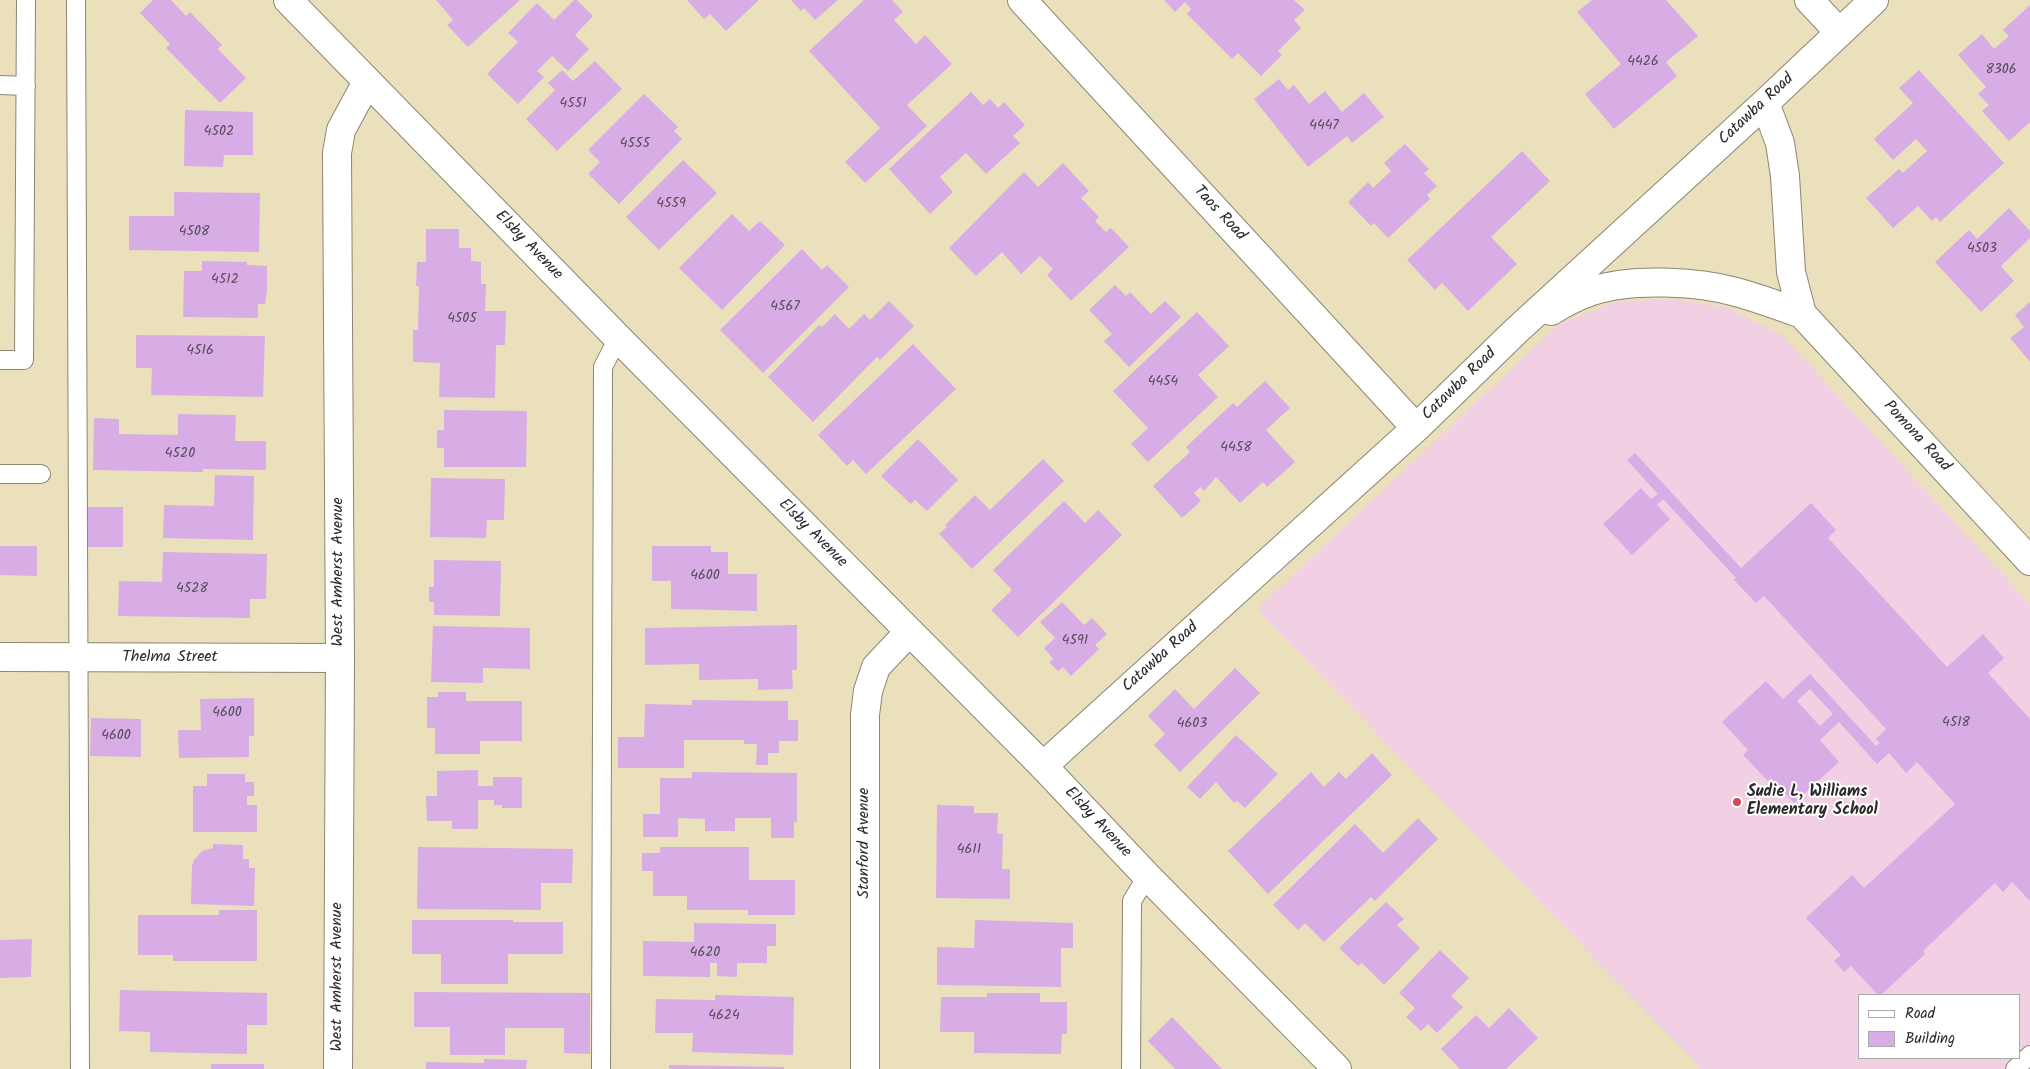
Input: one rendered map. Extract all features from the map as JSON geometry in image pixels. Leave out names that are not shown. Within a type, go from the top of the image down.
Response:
[{"type":"street","name":"Elsby Avenue","points":[[288,0],[618,338],[1042,766],[1147,876],[1337,1069]]},
{"type":"street","name":"Taos Road","points":[[1022,0],[1416,428]]},
{"type":"street","points":[[1810,0],[1839,32]]},
{"type":"street","name":"Catawba Road","points":[[1042,766],[1416,428],[1517,330],[1765,104],[1874,0]]},
{"type":"street","name":"West Amherst Avenue","points":[[338,1069],[340,658],[337,153],[340,130],[367,82]]},
{"type":"street","name":"Pomona Road","points":[[1765,104],[1780,142],[1785,176],[1791,272],[1802,314],[2030,561]]},
{"type":"street","name":"Pomona Road","points":[[1517,330],[1573,298],[1594,290],[1626,284],[1670,282],[1735,292],[1802,314]]},
{"type":"street","name":"Stanford Avenue","points":[[865,1069],[865,715],[868,691],[876,667],[909,632]]},
{"type":"street","name":"Thelma Street","points":[[0,657],[340,658]]},
{"type":"lane","points":[[0,360],[24,360],[26,0]]},
{"type":"lane","points":[[76,0],[80,657],[80,1069]]},
{"type":"lane","points":[[0,85],[26,86]]},
{"type":"lane","points":[[601,1069],[603,367],[618,338]]},
{"type":"lane","points":[[0,474],[41,474]]},
{"type":"lane","points":[[1131,1069],[1132,901],[1147,876]]},
{"type":"lane","points":[[2015,1069],[2030,1055]]},
{"type":"shaded area","name":"Sudie L, Williams Elementary School","points":[[1672,299],[1729,308],[1783,336],[2030,604],[2030,1069],[1701,1069],[1257,609],[1558,325],[1614,302]]},
{"type":"building","points":[[153,0],[171,0],[186,16],[190,12],[222,45],[218,49],[246,78],[220,103],[166,48],[170,44],[140,13]]},
{"type":"building","points":[[436,0],[520,0],[468,47],[447,25],[453,20]]},
{"type":"building","points":[[574,0],[577,0],[593,16],[575,35],[589,49],[568,71],[552,56],[537,71],[544,77],[518,104],[487,74],[518,42],[508,33],[537,3],[554,20]]},
{"type":"building","points":[[687,0],[759,0],[726,31],[710,14],[704,19]]},
{"type":"building","points":[[791,0],[838,0],[815,20],[804,8],[801,11]]},
{"type":"building","points":[[864,0],[892,0],[903,12],[894,20],[916,44],[925,35],[952,64],[907,105],[927,126],[865,183],[845,162],[880,128],[809,51]]},
{"type":"building","points":[[1164,0],[1294,0],[1305,10],[1294,20],[1301,28],[1278,51],[1282,55],[1261,76],[1238,53],[1232,59],[1187,14],[1191,9],[1185,2],[1175,12]]},
{"type":"building","points":[[1592,0],[1666,0],[1698,36],[1666,62],[1677,76],[1614,129],[1585,94],[1621,64],[1577,12]]},
{"type":"building","points":[[2030,5],[2030,122],[2009,141],[1982,111],[1989,105],[1978,94],[1986,87],[1958,55],[1982,34],[1994,49],[2009,36],[2003,30]]},
{"type":"building","points":[[595,61],[622,89],[557,151],[526,119],[555,90],[548,83],[562,70],[573,81]]},
{"type":"building","points":[[1919,70],[2004,163],[1940,222],[1936,217],[1932,221],[1918,206],[1893,228],[1866,198],[1899,169],[1903,173],[1927,151],[1916,139],[1893,160],[1874,139],[1913,103],[1899,88]]},
{"type":"building","points":[[1279,79],[1288,90],[1294,85],[1309,104],[1325,91],[1342,112],[1364,93],[1384,117],[1352,143],[1347,136],[1308,167],[1254,99]]},
{"type":"building","points":[[971,92],[983,105],[990,99],[998,108],[1004,102],[1025,125],[1013,136],[1020,143],[986,174],[966,153],[940,177],[953,192],[930,214],[889,169]]},
{"type":"building","points":[[644,94],[678,127],[674,131],[682,139],[619,204],[588,174],[600,162],[588,150]]},
{"type":"building","points":[[185,110],[253,112],[253,155],[224,155],[223,167],[184,166]]},
{"type":"building","points":[[1405,144],[1429,169],[1424,173],[1437,186],[1427,195],[1430,199],[1388,238],[1374,223],[1371,226],[1348,202],[1368,182],[1373,188],[1391,171],[1384,163]]},
{"type":"building","points":[[1522,151],[1550,181],[1491,237],[1517,264],[1468,311],[1442,283],[1435,290],[1407,260]]},
{"type":"building","points":[[683,160],[717,193],[659,250],[626,217]]},
{"type":"building","points":[[1063,163],[1089,191],[1081,198],[1099,217],[1095,221],[1106,232],[1111,228],[1129,247],[1071,301],[1047,275],[1053,269],[1040,256],[1021,274],[1002,252],[976,276],[949,248],[1024,172],[1038,187]]},
{"type":"building","points":[[174,192],[260,193],[259,252],[129,250],[129,216],[174,216]]},
{"type":"building","points":[[2009,208],[2030,231],[2030,238],[2001,266],[2014,281],[1981,312],[1935,262],[1969,230],[1977,239]]},
{"type":"building","points":[[732,214],[749,231],[760,221],[785,245],[722,310],[679,268]]},
{"type":"building","points":[[426,229],[459,229],[459,248],[471,248],[471,261],[481,262],[481,284],[486,284],[485,311],[506,311],[505,345],[496,345],[495,398],[439,397],[440,363],[413,362],[413,330],[418,330],[419,286],[416,286],[417,262],[426,262]]},
{"type":"building","points":[[802,249],[822,270],[827,265],[849,287],[763,373],[720,330]]},
{"type":"building","points":[[202,261],[247,262],[247,265],[267,266],[265,304],[258,304],[258,318],[183,317],[184,271],[202,271]]},
{"type":"building","points":[[1115,285],[1126,296],[1130,292],[1151,314],[1165,301],[1181,317],[1129,367],[1104,341],[1112,334],[1089,310]]},
{"type":"building","points":[[889,301],[914,326],[880,360],[877,357],[813,422],[768,377],[819,325],[822,327],[835,314],[849,329],[864,314],[870,320]]},
{"type":"building","points":[[2030,302],[2030,362],[2010,338],[2024,327],[2015,315]]},
{"type":"building","points":[[1197,312],[1229,346],[1198,375],[1218,397],[1148,462],[1131,444],[1148,428],[1113,391]]},
{"type":"building","points":[[136,335],[265,336],[263,397],[151,395],[152,368],[136,368]]},
{"type":"building","points":[[913,344],[956,389],[866,474],[853,460],[847,466],[818,435]]},
{"type":"building","points":[[1265,381],[1290,408],[1266,430],[1295,462],[1267,487],[1263,482],[1240,503],[1216,477],[1204,491],[1200,487],[1194,493],[1201,501],[1182,518],[1153,486],[1190,452],[1186,447],[1233,403],[1237,407]]},
{"type":"building","points":[[444,410],[527,411],[526,467],[444,467],[444,448],[437,448],[437,430],[444,430]]},
{"type":"building","points":[[178,414],[236,415],[235,441],[266,441],[266,470],[203,469],[203,472],[93,470],[94,418],[119,419],[119,434],[178,435]]},
{"type":"building","points":[[918,439],[958,480],[927,511],[915,500],[911,504],[881,476]]},
{"type":"building","points":[[1635,453],[1741,568],[1811,503],[1836,530],[1828,538],[1947,667],[1983,634],[2004,658],[1988,673],[2030,719],[2030,901],[2012,882],[2003,892],[1995,883],[1923,951],[1925,954],[1882,994],[1877,994],[1851,966],[1844,972],[1834,961],[1841,955],[1806,918],[1852,875],[1864,888],[1955,804],[1917,762],[1906,773],[1889,753],[1877,764],[1839,722],[1820,740],[1839,762],[1794,803],[1771,778],[1768,781],[1743,755],[1748,750],[1722,722],[1766,681],[1783,699],[1810,674],[1876,746],[1880,743],[1876,739],[1886,729],[1764,596],[1756,603],[1734,580],[1736,578],[1663,499],[1657,505],[1670,519],[1632,555],[1603,524],[1641,488],[1651,499],[1658,494],[1627,460]],"holes":[[[1810,689],[1833,714],[1820,726],[1797,701]]]},
{"type":"building","points":[[1043,459],[1064,481],[972,569],[939,534],[947,527],[945,525],[975,495],[990,510]]},
{"type":"building","points":[[215,475],[254,476],[253,540],[163,538],[164,505],[214,506]]},
{"type":"building","points":[[431,478],[505,479],[504,520],[487,520],[486,538],[430,537]]},
{"type":"building","points":[[1064,501],[1085,523],[1098,510],[1122,535],[1018,637],[991,610],[1012,590],[993,570]]},
{"type":"building","points":[[88,507],[123,507],[123,547],[88,547]]},
{"type":"building","points":[[0,546],[37,546],[37,576],[0,575]]},
{"type":"building","points":[[652,546],[711,546],[711,552],[728,552],[728,574],[757,574],[757,611],[671,609],[671,581],[652,581]]},
{"type":"building","points":[[163,552],[267,554],[266,599],[250,599],[250,618],[118,616],[119,581],[162,582]]},
{"type":"building","points":[[434,560],[501,561],[500,616],[434,615],[434,602],[429,602],[429,587],[434,587]]},
{"type":"building","points":[[1062,602],[1084,625],[1092,618],[1107,634],[1095,645],[1099,649],[1071,676],[1063,667],[1058,671],[1049,662],[1053,659],[1044,648],[1055,638],[1040,622]]},
{"type":"building","points":[[797,625],[797,670],[792,670],[793,689],[758,690],[758,679],[699,680],[699,664],[645,665],[645,628]]},
{"type":"building","points":[[433,626],[530,628],[530,669],[483,668],[483,683],[431,682]]},
{"type":"building","points":[[1235,668],[1260,693],[1180,772],[1154,745],[1165,734],[1148,716],[1175,689],[1194,709]]},
{"type":"building","points":[[438,692],[466,692],[466,701],[522,701],[522,741],[480,741],[480,754],[435,754],[435,728],[427,728],[427,697],[438,697]]},
{"type":"building","points":[[254,698],[254,736],[249,736],[249,757],[179,758],[178,730],[201,730],[200,699]]},
{"type":"building","points":[[692,700],[788,701],[788,720],[798,720],[798,741],[779,741],[779,753],[768,753],[768,765],[756,765],[757,744],[744,744],[744,740],[684,740],[684,768],[618,768],[618,737],[644,737],[645,704],[692,705]]},
{"type":"building","points":[[91,718],[141,719],[141,757],[90,756]]},
{"type":"building","points":[[1236,735],[1278,774],[1245,808],[1237,801],[1234,803],[1216,782],[1200,799],[1187,787]]},
{"type":"building","points":[[1372,753],[1392,775],[1268,894],[1228,851],[1311,772],[1324,787],[1339,772],[1346,779]]},
{"type":"building","points":[[478,770],[478,786],[493,786],[493,777],[522,777],[522,808],[502,808],[502,805],[494,805],[494,800],[478,800],[478,829],[452,829],[452,821],[427,821],[426,796],[437,796],[437,771]]},
{"type":"building","points":[[692,772],[797,773],[797,822],[794,822],[794,838],[771,838],[771,818],[735,818],[735,831],[705,831],[705,819],[678,818],[678,837],[643,837],[643,814],[660,814],[660,778],[692,778]]},
{"type":"building","points":[[207,774],[245,774],[245,782],[254,782],[254,796],[247,796],[247,805],[257,805],[257,832],[193,832],[193,786],[207,786]]},
{"type":"building","points":[[937,805],[974,806],[974,813],[998,813],[997,833],[1003,834],[1002,869],[1010,869],[1010,899],[936,898]]},
{"type":"building","points":[[1418,818],[1438,839],[1375,901],[1371,897],[1324,942],[1305,923],[1298,930],[1273,905],[1355,824],[1383,853]]},
{"type":"building","points":[[213,844],[243,845],[243,859],[249,859],[249,868],[255,868],[254,906],[191,904],[192,866],[194,860],[202,851],[213,848]]},
{"type":"building","points":[[418,847],[573,849],[572,883],[541,883],[541,910],[417,909]]},
{"type":"building","points":[[660,847],[749,847],[749,880],[795,880],[795,915],[748,915],[748,910],[687,910],[687,896],[653,896],[653,871],[642,871],[642,853],[660,853]]},
{"type":"building","points":[[1386,902],[1404,919],[1397,925],[1420,948],[1384,985],[1362,963],[1358,966],[1339,948]]},
{"type":"building","points":[[219,910],[257,910],[257,961],[173,961],[173,955],[138,955],[138,915],[219,915]]},
{"type":"building","points":[[412,920],[563,922],[563,954],[508,954],[508,984],[441,984],[441,954],[412,954]]},
{"type":"building","points":[[975,920],[1073,923],[1073,948],[1061,948],[1061,987],[937,985],[937,947],[974,948]]},
{"type":"building","points":[[694,923],[776,924],[776,946],[767,946],[767,963],[737,963],[737,977],[717,976],[717,963],[710,963],[710,977],[643,976],[643,941],[694,942]]},
{"type":"building","points":[[32,939],[31,977],[0,978],[0,940]]},
{"type":"building","points":[[1440,950],[1469,978],[1451,996],[1463,1007],[1437,1033],[1428,1024],[1421,1031],[1406,1017],[1415,1008],[1399,993]]},
{"type":"building","points":[[120,990],[267,993],[267,1025],[247,1025],[247,1054],[150,1052],[150,1032],[119,1031]]},
{"type":"building","points":[[414,992],[590,993],[590,1054],[564,1053],[564,1028],[505,1028],[505,1055],[450,1055],[450,1027],[414,1027]]},
{"type":"building","points":[[987,993],[1040,993],[1040,1002],[1067,1002],[1067,1034],[1062,1034],[1061,1054],[974,1053],[974,1032],[940,1032],[941,997],[987,997]]},
{"type":"building","points":[[715,995],[794,997],[793,1055],[692,1052],[693,1033],[655,1033],[656,999],[715,1000]]},
{"type":"building","points":[[1509,1008],[1538,1038],[1506,1069],[1460,1069],[1441,1049],[1476,1015],[1489,1028]]},
{"type":"building","points":[[1172,1017],[1222,1069],[1175,1069],[1148,1041]]},
{"type":"building","points":[[484,1059],[527,1060],[526,1069],[426,1069],[426,1062],[484,1063]]},
{"type":"building","points":[[211,1064],[264,1064],[264,1069],[211,1069]]},
{"type":"building","points":[[669,1065],[784,1067],[784,1069],[669,1069]]},
{"type":"place","name":"Sudie L, Williams Elementary School","points":[[1737,802]]}]
